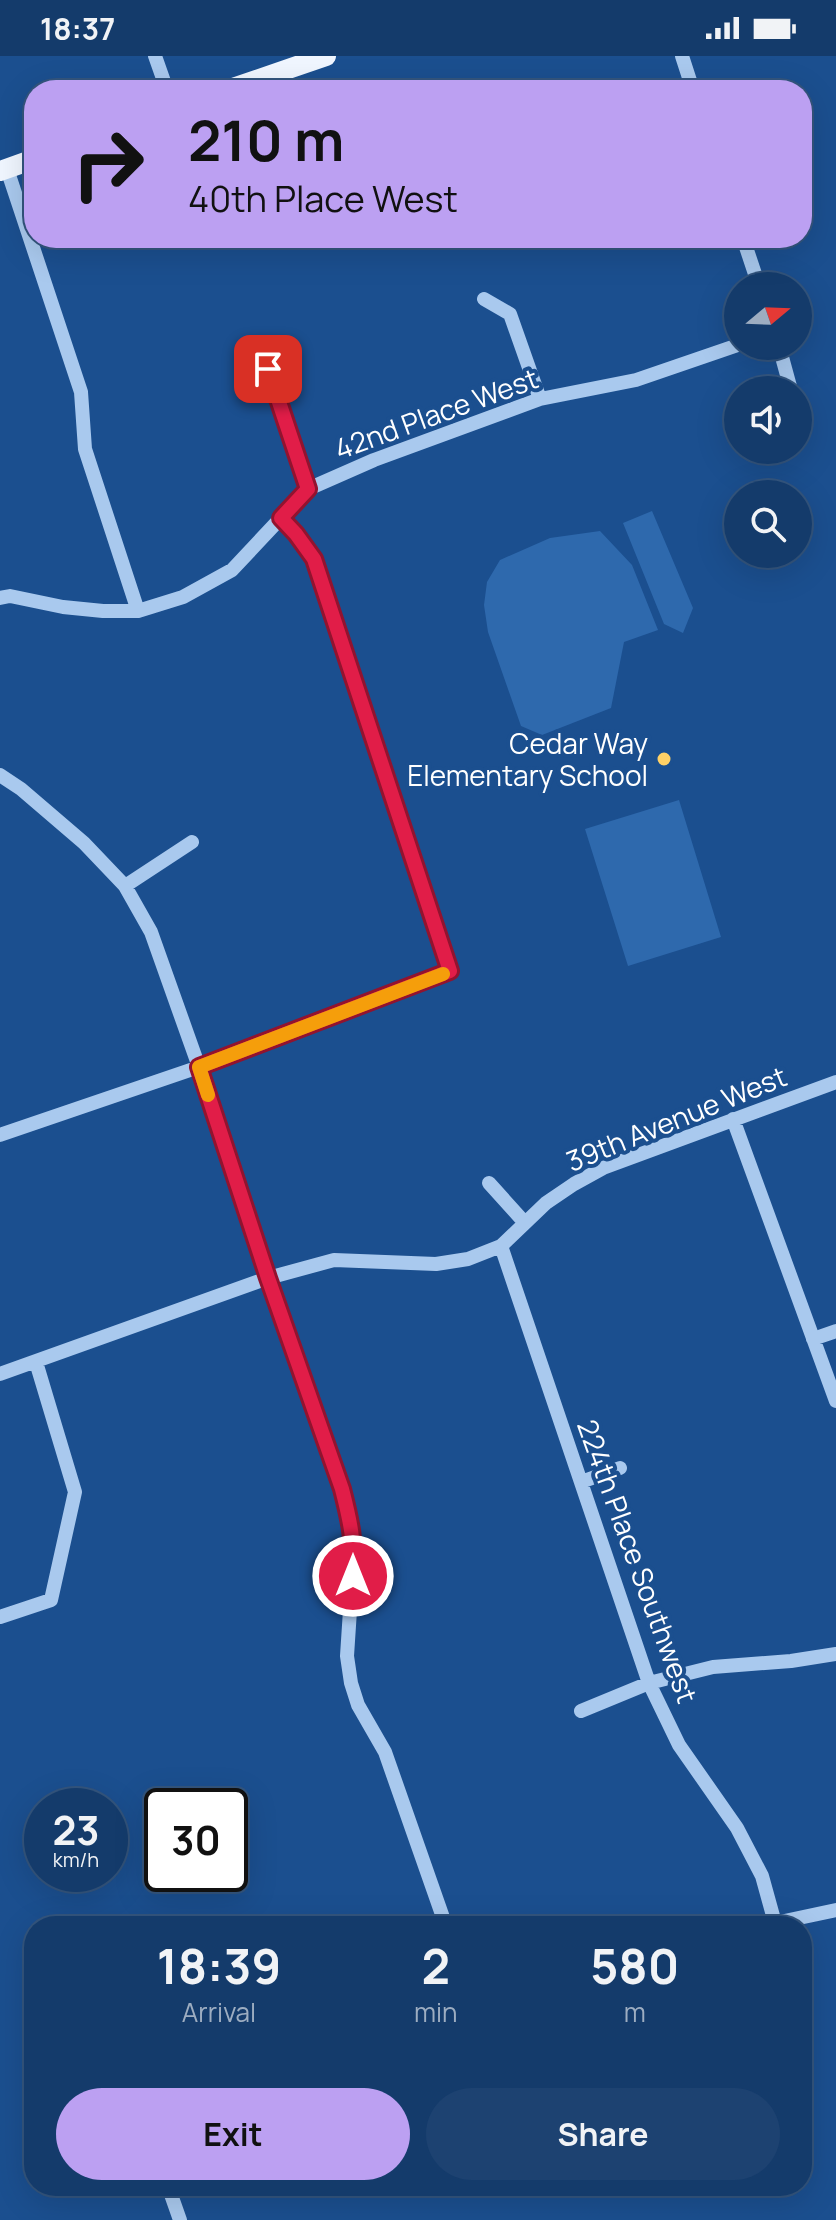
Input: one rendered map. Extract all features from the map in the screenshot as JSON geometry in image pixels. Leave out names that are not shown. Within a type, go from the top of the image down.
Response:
[{"type":"main road","points":[[256,80],[326,56]]},
{"type":"main road","points":[[3,170],[24,163]]},
{"type":"street","points":[[155,56],[163,80]]},
{"type":"street","points":[[682,56],[690,80]]},
{"type":"street","points":[[3,170],[24,230]]},
{"type":"street","points":[[30,248],[81,392],[85,449],[138,611]]},
{"type":"street","points":[[746,248],[754,272]]},
{"type":"street","points":[[484,299],[510,314],[540,399]]},
{"type":"street","name":"42nd Place West","points":[[0,598],[10,596],[63,607],[103,611],[138,611],[183,597],[232,570],[308,489],[374,460],[540,399],[636,380],[724,350]]},
{"type":"street","points":[[268,369],[308,489]]},
{"type":"street","points":[[0,1135],[199,1067],[450,971],[314,559],[281,518]]},
{"type":"street","points":[[0,775],[84,843],[125,886],[151,932],[342,1489],[354,1549],[347,1656],[351,1683],[358,1705],[385,1752],[442,1916]]},
{"type":"street","points":[[125,886],[192,842]]},
{"type":"street","name":"39th Avenue West","points":[[0,1374],[268,1278],[334,1260],[436,1264],[468,1259],[501,1246],[555,1197],[603,1168],[836,1082]]},
{"type":"street","points":[[733,1119],[836,1401]]},
{"type":"street","points":[[489,1183],[525,1223]]},
{"type":"street","name":"224th Place Southwest","points":[[501,1246],[649,1683],[679,1745],[737,1828],[762,1876],[767,1916]]},
{"type":"street","points":[[813,1339],[836,1331]]},
{"type":"street","points":[[0,1617],[51,1600],[75,1492],[36,1362]]},
{"type":"street","points":[[581,1482],[620,1468]]},
{"type":"street","points":[[581,1711],[649,1683],[713,1667],[836,1654]]},
{"type":"street","points":[[807,1916],[836,1910]]},
{"type":"street","points":[[172,2196],[180,2220]]},
{"type":"shaded area","points":[[652,511],[693,608],[683,633],[664,624],[623,523]]},
{"type":"shaded area","points":[[600,531],[632,565],[658,630],[624,642],[611,708],[542,735],[521,726],[488,632],[484,605],[487,582],[500,560],[550,538]]},
{"type":"shaded area","points":[[679,800],[721,937],[628,966],[585,829]]},
{"type":"slow traffic","points":[[208,1095],[199,1067],[443,974]]},
{"type":"place","name":"Cedar Way Elementary School","points":[[664,759]]},
{"type":"route","points":[[268,369],[308,489],[281,518],[314,559],[450,971],[199,1067],[342,1489],[351,1522],[353,1576]]}]
